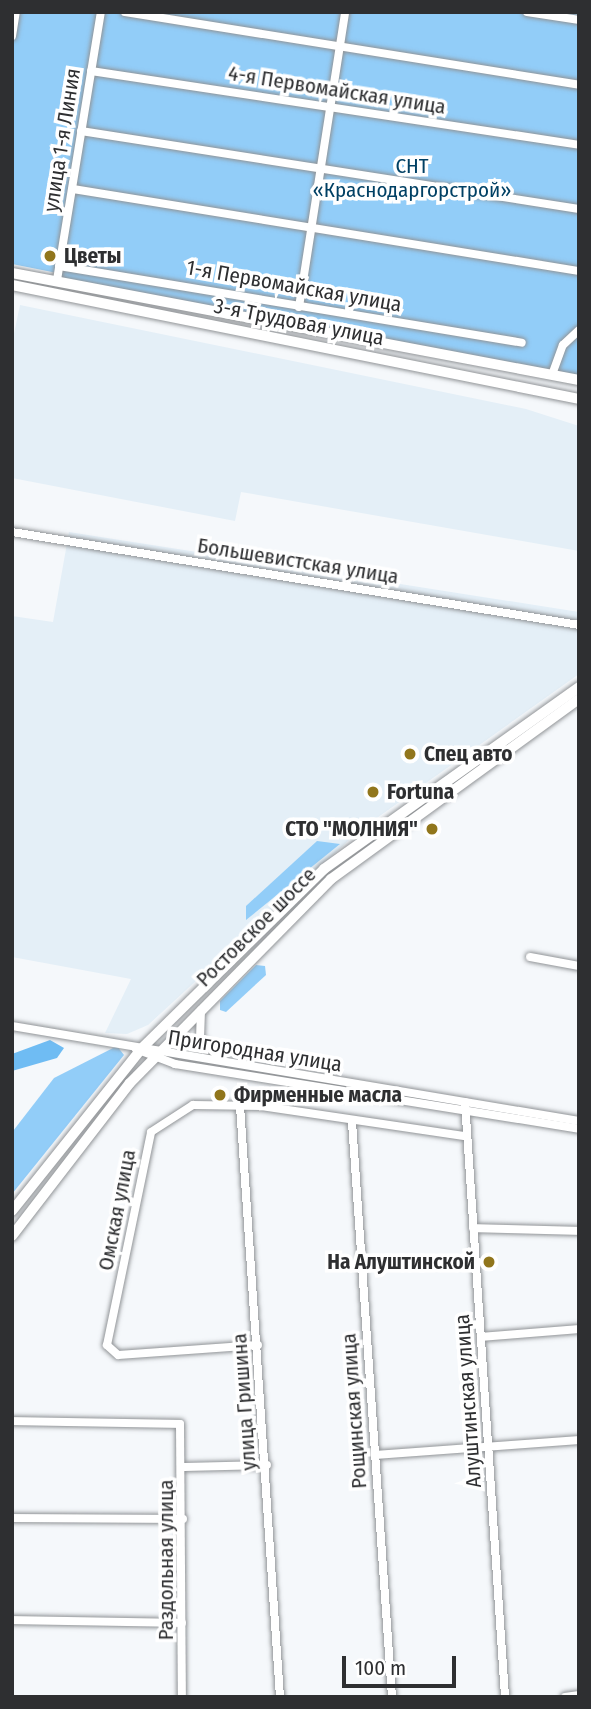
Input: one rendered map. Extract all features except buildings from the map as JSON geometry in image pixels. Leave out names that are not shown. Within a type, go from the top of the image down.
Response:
[{"type":"highway","name":"Ростовское шоссе","points":[[12,1211],[138,1049],[324,869],[579,687]]},
{"type":"highway","name":"Ростовское шоссе","points":[[12,1236],[154,1056],[331,879],[579,699]]},
{"type":"main road","name":"1-я Первомайская улица","points":[[12,273],[58,273]]},
{"type":"main road","name":"3-я Трудовая улица","points":[[58,273],[553,372]]},
{"type":"main road","name":"3-я Трудовая улица","points":[[12,285],[579,399]]},
{"type":"main road","points":[[553,372],[579,380]]},
{"type":"street","points":[[12,36],[16,12]]},
{"type":"street","name":"улица 1-я Линия","points":[[58,273],[101,12]]},
{"type":"street","points":[[125,12],[579,85]]},
{"type":"street","points":[[299,307],[345,12]]},
{"type":"street","points":[[527,12],[576,17]]},
{"type":"street","name":"4-я Первомайская улица","points":[[91,71],[579,145]]},
{"type":"street","points":[[81,131],[321,165],[579,209]]},
{"type":"street","points":[[73,189],[579,271]]},
{"type":"street","name":"1-я Первомайская улица","points":[[58,273],[299,307],[522,343]]},
{"type":"street","points":[[553,372],[563,345],[579,330]]},
{"type":"street","name":"Большевистская улица","points":[[12,532],[579,625]]},
{"type":"street","points":[[530,957],[579,966]]},
{"type":"street","points":[[201,1010],[199,1034],[207,1052],[240,1066]]},
{"type":"street","name":"Пригородная улица","points":[[12,1026],[138,1049],[154,1056],[464,1106],[579,1121]]},
{"type":"street","name":"Пригородная улица","points":[[154,1056],[240,1066],[579,1129]]},
{"type":"street","name":"Омская улица","points":[[240,1105],[194,1105],[151,1132],[107,1345],[118,1355],[258,1345]]},
{"type":"street","points":[[240,1105],[464,1136]]},
{"type":"street","name":"улица Гришина","points":[[240,1105],[267,1465],[280,1697]]},
{"type":"street","name":"Алуштинская улица","points":[[464,1106],[505,1697]]},
{"type":"street","name":"Рощинская улица","points":[[352,1122],[391,1697]]},
{"type":"street","points":[[472,1228],[579,1231]]},
{"type":"street","points":[[481,1337],[579,1329]]},
{"type":"street","name":"Раздольная улица","points":[[12,1421],[180,1424],[184,1466],[182,1697]]},
{"type":"street","points":[[375,1455],[579,1440]]},
{"type":"street","points":[[184,1466],[267,1465]]},
{"type":"street","points":[[12,1518],[183,1519]]},
{"type":"street","points":[[12,1620],[183,1623]]},
{"type":"street","points":[[565,1697],[579,1695]]},
{"type":"shaded area","points":[[20,305],[526,409],[579,426],[579,551],[241,492],[235,521],[12,478],[12,343]]},
{"type":"shaded area","points":[[69,532],[579,612],[579,674],[360,830],[148,1025],[127,1034],[105,1033],[131,979],[12,957],[12,616],[53,622]]},
{"type":"shaded area","points":[[50,1040],[64,1048],[57,1058],[12,1071],[12,1054]]},
{"type":"green space","name":"СНТ «Краснодаргорстрой»","points":[[12,12],[579,12],[579,378],[57,280],[57,273],[12,264]]},
{"type":"green space","points":[[317,841],[340,844],[246,920],[246,906]]},
{"type":"green space","points":[[256,965],[265,966],[266,975],[226,1012],[220,1010],[220,1001]]},
{"type":"green space","points":[[117,1046],[124,1055],[12,1194],[13,1131],[54,1078]]},
{"type":"place","name":"Цветы","points":[[50,256]]},
{"type":"place","name":"Спец авто","points":[[410,754]]},
{"type":"place","name":"Fortuna","points":[[373,792]]},
{"type":"place","name":"СТО \"МОЛНИЯ\"","points":[[432,829]]},
{"type":"place","name":"Фирменные масла","points":[[220,1095]]},
{"type":"place","name":"На Алуштинской","points":[[489,1262]]}]
